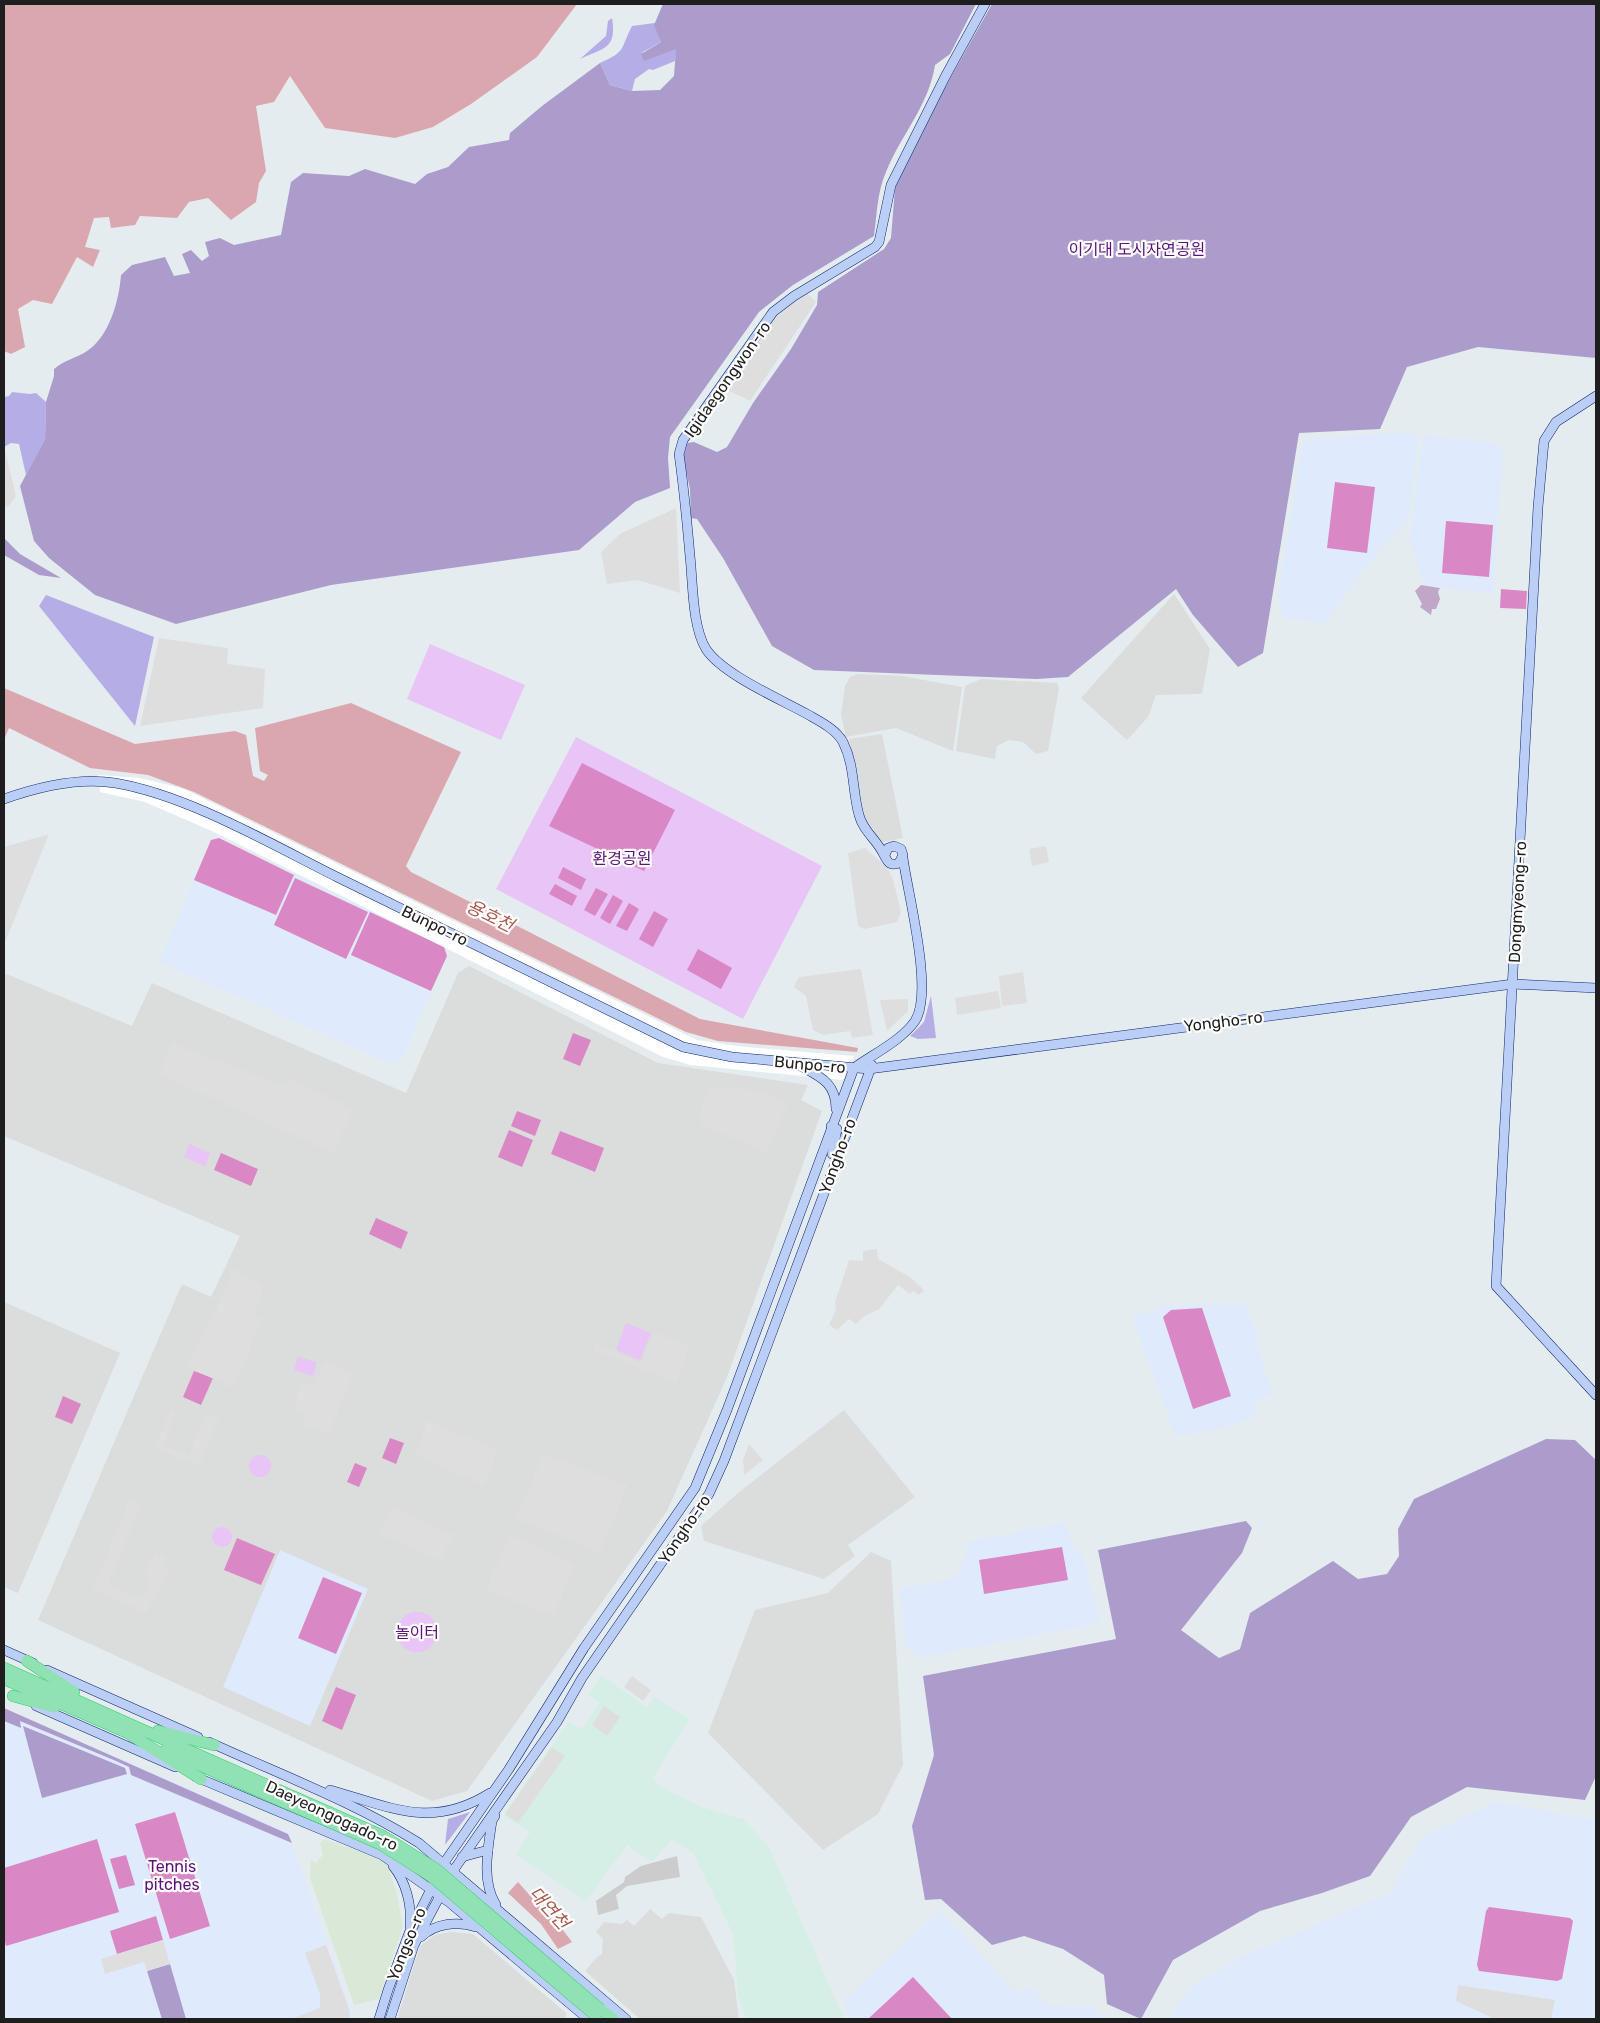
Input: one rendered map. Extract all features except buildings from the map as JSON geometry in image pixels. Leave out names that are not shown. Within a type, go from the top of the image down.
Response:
[{"type":"highway","points":[[27,1661],[93,1711]]},
{"type":"highway","points":[[4,1668],[131,1729],[214,1744]]},
{"type":"highway","points":[[4,1679],[93,1711]]},
{"type":"highway","points":[[8,1694],[93,1711]]},
{"type":"highway","name":"Daeyeongogado-ro","points":[[131,1729],[206,1769],[380,1844],[431,1876],[596,2016],[613,2019]]},
{"type":"main road","name":"Igidaegongwon-ro","points":[[907,888],[893,865],[886,860],[875,841],[865,831],[859,815],[854,774],[849,754],[842,739],[825,724],[721,666],[706,648],[698,626],[694,598],[685,494],[679,454],[683,440],[774,312],[794,296],[875,247],[879,242],[891,185],[945,76],[986,4]]},
{"type":"main road","name":"Dongmyeong-ro","points":[[1596,396],[1556,422],[1544,441],[1537,526],[1496,1286],[1596,1395]]},
{"type":"main road","name":"Bunpo-ro","points":[[4,799],[27,790],[69,783],[115,783],[156,792],[253,836],[683,1048],[732,1057],[869,1069]]},
{"type":"main road","points":[[875,841],[901,849],[903,858],[899,863],[893,865]]},
{"type":"main road","points":[[884,855],[891,846]]},
{"type":"main road","name":"Igidaegongwon-ro","points":[[854,1068],[886,1046],[914,1021],[921,1009],[923,993],[903,858]]},
{"type":"main road","name":"Yongho-ro","points":[[451,1874],[461,1857],[502,1802],[557,1722],[582,1678],[712,1487],[724,1461],[869,1069],[1513,984],[1596,988]]},
{"type":"main road","name":"Igidaegongwon-ro","points":[[869,1069],[886,1046]]},
{"type":"main road","points":[[795,1062],[826,1080],[834,1092],[836,1114]]},
{"type":"main road","name":"Yongho-ro","points":[[442,1867],[494,1790],[584,1648],[695,1488],[710,1455],[854,1068]]},
{"type":"main road","points":[[831,1126],[837,1129],[832,1154],[834,1164]]},
{"type":"main road","points":[[614,1604],[620,1601],[624,1605],[615,1630]]},
{"type":"main road","points":[[582,1678],[576,1682],[572,1679],[584,1648]]},
{"type":"main road","points":[[6,1651],[313,1786],[391,1826],[419,1844],[442,1867],[498,1910],[626,2019]]},
{"type":"main road","points":[[8,1694],[206,1769],[382,1855],[439,1895],[596,2016]]},
{"type":"main road","points":[[313,1786],[404,1812],[427,1814],[457,1810],[494,1790]]},
{"type":"main road","points":[[498,1910],[491,1898],[488,1850],[492,1821],[502,1802]]},
{"type":"main road","points":[[461,1857],[488,1850]]},
{"type":"main road","points":[[382,1855],[394,1868],[406,1890],[410,1904],[409,1933]]},
{"type":"main road","name":"Yongso-ro","points":[[379,2019],[409,1933],[442,1867]]},
{"type":"main road","name":"Yongso-ro","points":[[390,2019],[414,1945],[451,1874]]},
{"type":"main road","points":[[414,1945],[428,1930],[440,1926],[466,1924],[481,1929]]},
{"type":"shaded area","points":[[612,18],[612,36],[607,46],[580,59],[606,36],[608,21]]},
{"type":"shaded area","points":[[655,23],[661,42],[641,53],[677,48],[675,61],[653,70],[649,69],[635,79],[632,91],[610,85],[600,63],[622,49],[632,26]]},
{"type":"shaded area","points":[[806,292],[816,302],[750,401],[725,389],[743,358],[775,318]]},
{"type":"shaded area","points":[[12,392],[36,393],[46,402],[45,439],[26,475],[19,444],[11,443],[4,447],[4,397],[9,396]]},
{"type":"shaded area","points":[[1414,433],[1418,443],[1409,518],[1378,552],[1325,623],[1283,618],[1278,595],[1303,440]]},
{"type":"shaded area","points":[[1423,435],[1497,443],[1503,453],[1493,594],[1424,585],[1410,542]]},
{"type":"shaded area","points":[[4,447],[16,496],[8,507],[4,505]]},
{"type":"shaded area","points":[[676,508],[680,593],[638,580],[607,584],[601,552],[620,534]]},
{"type":"shaded area","points":[[1421,585],[1440,588],[1438,592],[1440,599],[1436,609],[1432,609],[1431,615],[1420,607],[1422,604],[1415,591]]},
{"type":"shaded area","points":[[1174,594],[1210,649],[1202,694],[1156,695],[1148,717],[1127,740],[1081,698]]},
{"type":"shaded area","points":[[46,595],[154,637],[135,726],[39,606]]},
{"type":"shaded area","points":[[159,638],[228,648],[227,664],[265,669],[263,708],[140,726]]},
{"type":"shaded area","points":[[858,674],[902,676],[962,687],[953,751],[896,728],[846,737],[841,715],[845,686],[850,677]]},
{"type":"shaded area","points":[[981,679],[1057,683],[1059,688],[1048,751],[1036,754],[1023,742],[1009,740],[997,746],[995,759],[956,751],[965,686]]},
{"type":"shaded area","points":[[882,734],[903,838],[883,842],[865,824],[849,739]]},
{"type":"shaded area","points":[[49,834],[4,945],[4,847]]},
{"type":"shaded area","points":[[219,838],[444,947],[447,956],[401,1061],[394,1065],[159,962],[211,840]]},
{"type":"shaded area","points":[[1046,846],[1049,862],[1032,866],[1029,849]]},
{"type":"shaded area","points":[[865,848],[888,869],[893,879],[901,912],[897,922],[864,929],[858,926],[848,853]]},
{"type":"shaded area","points":[[469,966],[658,1063],[808,1085],[801,1100],[822,1111],[727,1377],[667,1511],[467,1791],[432,1801],[38,1620],[182,1284],[211,1297],[240,1236],[4,1136],[4,973],[132,1026],[152,983],[406,1093],[458,973]]},
{"type":"shaded area","points":[[861,969],[873,1035],[852,1038],[850,1031],[823,1035],[813,1030],[806,996],[794,987],[799,977]]},
{"type":"shaded area","points":[[1023,972],[1027,1003],[1002,1006],[999,976]]},
{"type":"shaded area","points":[[998,991],[1001,1008],[957,1015],[955,998]]},
{"type":"shaded area","points":[[931,996],[936,1038],[918,1039],[910,1036],[924,1022]]},
{"type":"shaded area","points":[[908,999],[908,1011],[887,1031],[880,1000]]},
{"type":"shaded area","points":[[172,1043],[287,1087],[291,1079],[354,1109],[333,1153],[159,1074]]},
{"type":"shaded area","points":[[710,1087],[754,1090],[788,1103],[767,1153],[701,1124],[700,1112]]},
{"type":"shaded area","points":[[877,1249],[878,1259],[910,1277],[924,1290],[919,1295],[913,1291],[910,1294],[898,1285],[879,1309],[863,1317],[856,1324],[849,1319],[837,1330],[829,1325],[836,1310],[835,1302],[849,1260],[863,1261],[863,1251]]},
{"type":"shaded area","points":[[233,1269],[264,1286],[254,1314],[262,1320],[234,1388],[187,1367],[212,1313],[216,1312]]},
{"type":"shaded area","points":[[4,1302],[120,1353],[18,1593],[4,1587]]},
{"type":"shaded area","points":[[1245,1303],[1253,1327],[1255,1326],[1259,1352],[1273,1393],[1254,1403],[1258,1416],[1226,1427],[1175,1437],[1132,1315],[1152,1312],[1163,1306]]},
{"type":"shaded area","points":[[655,1332],[689,1346],[677,1384],[593,1349],[595,1343],[641,1363]]},
{"type":"shaded area","points":[[325,1362],[354,1372],[329,1435],[303,1425],[306,1415],[293,1409],[303,1382],[314,1387]]},
{"type":"shaded area","points":[[171,1408],[176,1411],[163,1445],[189,1456],[206,1413],[219,1418],[199,1466],[154,1448]]},
{"type":"shaded area","points":[[844,1410],[915,1497],[848,1545],[855,1556],[824,1579],[704,1541],[701,1526],[738,1493]]},
{"type":"shaded area","points":[[428,1421],[498,1450],[484,1485],[415,1455]]},
{"type":"shaded area","points":[[749,1444],[763,1460],[744,1475],[743,1460]]},
{"type":"shaded area","points":[[543,1454],[628,1485],[600,1553],[516,1518]]},
{"type":"shaded area","points":[[129,1500],[141,1506],[108,1585],[142,1599],[150,1580],[144,1575],[155,1552],[164,1556],[164,1564],[170,1570],[146,1613],[93,1589]]},
{"type":"shaded area","points":[[391,1507],[453,1535],[441,1561],[379,1534]]},
{"type":"shaded area","points":[[1066,1522],[1074,1550],[1082,1552],[1101,1623],[919,1658],[906,1645],[899,1589],[956,1578],[965,1559],[967,1542]]},
{"type":"shaded area","points":[[510,1535],[575,1564],[554,1616],[486,1590]]},
{"type":"shaded area","points":[[280,1550],[368,1589],[310,1726],[223,1687]]},
{"type":"shaded area","points":[[871,1552],[891,1561],[903,1765],[878,1814],[823,1850],[708,1733],[755,1610],[828,1593]]},
{"type":"shaded area","points":[[601,1675],[647,1707],[654,1697],[690,1719],[652,1779],[668,1791],[699,1806],[744,1820],[769,1847],[844,2019],[747,2019],[738,1997],[734,1936],[693,1853],[672,1840],[652,1862],[627,1845],[586,1901],[516,1854],[530,1833],[503,1815],[569,1721],[582,1729],[599,1702],[588,1695]]},
{"type":"shaded area","points":[[632,1676],[651,1690],[643,1701],[624,1687]]},
{"type":"shaded area","points":[[604,1706],[620,1717],[607,1736],[592,1725]]},
{"type":"shaded area","points":[[4,1709],[287,1831],[351,2009],[352,2019],[4,2019]]},
{"type":"shaded area","points":[[552,1747],[565,1756],[518,1823],[505,1814]]},
{"type":"shaded area","points":[[1496,1802],[1596,1820],[1596,2019],[1169,2019],[1192,1987],[1240,1957],[1390,1893],[1423,1836]]},
{"type":"shaded area","points":[[470,1812],[445,1845],[448,1819]]},
{"type":"shaded area","points":[[324,1839],[374,1857],[387,1865],[396,1890],[403,1927],[379,1999],[354,2005],[310,1878],[311,1858],[315,1864],[323,1855],[320,1843]]},
{"type":"shaded area","points":[[677,1856],[680,1877],[627,1886],[616,1895],[619,1909],[598,1915],[596,1901],[624,1882],[625,1877],[641,1866]]},
{"type":"shaded area","points":[[650,1909],[662,1919],[669,1913],[701,1917],[734,1980],[739,2019],[640,2019],[585,1971],[599,1955],[602,1955],[603,1939],[596,1932],[604,1922],[622,1924],[627,1920],[634,1926]]},
{"type":"shaded area","points":[[939,1910],[1015,1991],[1032,1988],[1040,1994],[1043,2005],[1093,2006],[1105,2019],[851,2019],[844,2001]]},
{"type":"shaded area","points":[[451,1932],[473,1934],[566,2013],[565,2019],[397,2019],[420,1946],[435,1935]]},
{"type":"shaded area","points":[[163,1940],[170,1964],[147,1971],[144,1962],[105,1974],[101,1959]]},
{"type":"shaded area","points":[[326,1945],[349,2009],[350,2017],[345,2019],[291,2019],[320,2008],[320,1994],[305,1953]]},
{"type":"shaded area","points":[[1458,1985],[1555,2000],[1551,2019],[1495,2019],[1456,2001]]},
{"type":"green space","points":[[663,4],[976,4],[950,54],[935,65],[932,80],[921,107],[892,158],[879,196],[874,236],[793,285],[759,312],[670,437],[668,458],[670,488],[635,502],[579,550],[331,585],[176,624],[95,595],[49,558],[34,541],[20,486],[45,439],[46,402],[54,376],[54,369],[84,353],[100,339],[115,307],[121,275],[132,265],[165,257],[174,276],[190,273],[182,254],[191,250],[202,261],[209,256],[205,242],[220,238],[234,245],[281,235],[291,182],[303,173],[349,176],[365,169],[415,184],[427,174],[448,167],[469,147],[509,140],[510,133],[542,106],[600,63],[610,85],[632,91],[660,90],[674,76],[676,49],[644,61],[641,54],[661,42],[654,25]]},
{"type":"green space","name":"이기대 도시자연공원","points":[[992,4],[1596,4],[1596,358],[1478,347],[1407,367],[1380,429],[1299,433],[1263,653],[1238,667],[1193,615],[1176,589],[1068,677],[1036,679],[814,670],[772,646],[723,558],[697,519],[691,518],[690,489],[683,458],[687,443],[694,442],[717,452],[727,447],[753,403],[791,349],[817,305],[818,292],[884,249],[891,238],[895,188],[925,123]]},
{"type":"green space","points":[[1335,482],[1375,487],[1367,553],[1327,548]]},
{"type":"green space","points":[[1446,521],[1493,525],[1489,577],[1442,573]]},
{"type":"green space","points":[[4,538],[20,554],[61,578],[39,575],[4,555]]},
{"type":"green space","points":[[1501,589],[1527,591],[1526,609],[1500,608]]},
{"type":"green space","points":[[430,644],[525,685],[501,740],[407,699]]},
{"type":"green space","name":"환경공원","points":[[576,737],[822,866],[743,1019],[496,889]]},
{"type":"green space","points":[[582,763],[675,810],[644,871],[549,826]]},
{"type":"green space","points":[[219,838],[294,875],[276,915],[194,880],[211,840]]},
{"type":"green space","points":[[563,867],[586,879],[581,890],[558,878]]},
{"type":"green space","points":[[295,878],[368,912],[346,959],[274,925]]},
{"type":"green space","points":[[555,884],[577,896],[572,906],[549,894]]},
{"type":"green space","points":[[596,888],[608,894],[595,916],[584,910]]},
{"type":"green space","points":[[613,895],[623,901],[610,924],[600,918]]},
{"type":"green space","points":[[629,903],[639,909],[627,931],[616,926]]},
{"type":"green space","points":[[654,911],[668,919],[653,947],[639,939]]},
{"type":"green space","points":[[370,912],[444,947],[447,956],[431,991],[351,955]]},
{"type":"green space","points":[[698,949],[732,968],[721,989],[687,970]]},
{"type":"green space","points":[[573,1033],[591,1040],[580,1066],[563,1059]]},
{"type":"green space","points":[[517,1111],[541,1120],[535,1136],[511,1126]]},
{"type":"green space","points":[[509,1130],[533,1140],[522,1167],[498,1157]]},
{"type":"green space","points":[[560,1131],[604,1148],[595,1172],[551,1154]]},
{"type":"green space","points":[[189,1144],[210,1153],[205,1166],[184,1157]]},
{"type":"green space","points":[[221,1153],[258,1169],[251,1186],[214,1170]]},
{"type":"green space","points":[[376,1218],[408,1232],[401,1249],[369,1234]]},
{"type":"green space","points":[[1202,1308],[1231,1396],[1193,1409],[1163,1317],[1171,1310]]},
{"type":"green space","points":[[626,1323],[651,1333],[640,1360],[616,1350]]},
{"type":"green space","points":[[298,1357],[317,1362],[313,1376],[294,1370]]},
{"type":"green space","points":[[194,1371],[213,1378],[201,1405],[183,1397]]},
{"type":"green space","points":[[63,1396],[81,1404],[72,1424],[55,1417]]},
{"type":"green space","points":[[390,1438],[404,1443],[396,1464],[382,1458]]},
{"type":"green space","points":[[1546,1439],[1575,1440],[1596,1460],[1596,1776],[1585,1800],[1467,1787],[1411,1817],[1370,1876],[1322,1893],[1260,1911],[1173,1960],[1141,2019],[1107,2004],[1104,1975],[1063,1949],[1024,1936],[992,1945],[941,1899],[925,1900],[912,1826],[934,1755],[923,1676],[1116,1639],[1098,1550],[1246,1521],[1252,1528],[1242,1553],[1181,1630],[1219,1658],[1240,1649],[1250,1613],[1333,1561],[1358,1579],[1387,1574],[1399,1556],[1398,1529],[1414,1499]]},
{"type":"green space","points":[[260,1455],[268,1458],[271,1466],[268,1474],[260,1477],[252,1474],[249,1466],[252,1458]]},
{"type":"green space","points":[[355,1463],[367,1468],[359,1487],[347,1482]]},
{"type":"green space","points":[[222,1527],[229,1530],[232,1537],[229,1544],[222,1547],[215,1544],[212,1537],[215,1530]]},
{"type":"green space","points":[[237,1538],[275,1554],[261,1585],[224,1570]]},
{"type":"green space","points":[[1062,1547],[1068,1580],[984,1594],[979,1560]]},
{"type":"green space","points":[[323,1577],[362,1593],[336,1654],[298,1638]]},
{"type":"green space","name":"놀이터","points":[[417,1612],[428,1615],[434,1621],[437,1632],[434,1643],[428,1649],[417,1652],[406,1649],[400,1643],[397,1632],[400,1621],[406,1615]]},
{"type":"green space","points":[[336,1687],[356,1695],[342,1730],[322,1721]]},
{"type":"green space","points":[[4,1708],[288,1834],[292,1843],[131,1775],[129,1767],[116,1761],[20,1721],[21,1728],[4,1721]]},
{"type":"green space","points":[[23,1726],[125,1768],[127,1774],[42,1798]]},
{"type":"green space","name":"Tennis pitches","points":[[175,1812],[210,1926],[170,1939],[135,1824]]},
{"type":"green space","points":[[97,1839],[119,1912],[6,1946],[4,1937],[4,1868]]},
{"type":"green space","points":[[126,1855],[135,1885],[119,1889],[110,1859]]},
{"type":"green space","points":[[1489,1907],[1570,1918],[1573,1921],[1562,1979],[1557,1981],[1479,1971],[1477,1965],[1486,1911]]},
{"type":"green space","points":[[156,1916],[163,1940],[117,1954],[110,1931]]},
{"type":"green space","points":[[170,1964],[186,2019],[162,2019],[147,1971]]},
{"type":"green space","points":[[913,1977],[952,2019],[868,2019]]},
{"type":"water","points":[[4,4],[577,4],[537,57],[471,104],[433,127],[395,138],[325,128],[290,76],[274,102],[256,106],[266,171],[259,183],[256,202],[231,220],[208,198],[189,202],[177,218],[140,216],[135,225],[111,228],[109,217],[94,218],[85,247],[100,250],[93,267],[77,257],[52,304],[33,300],[18,309],[25,347],[11,354],[4,351]]},
{"type":"water","name":"용호천","points":[[4,688],[135,744],[235,731],[246,735],[253,776],[264,781],[268,775],[260,771],[255,728],[351,703],[461,752],[406,866],[411,872],[700,1019],[858,1048],[857,1052],[718,1041],[686,1032],[194,792],[148,775],[90,768],[9,728],[4,740]]},
{"type":"water","points":[[518,1882],[556,1925],[560,1926],[572,1942],[558,1949],[541,1924],[508,1893]]},
{"type":"pier","points":[[98,775],[140,778],[184,789],[697,1040],[746,1047],[854,1056],[843,1080],[691,1065],[663,1057],[214,832],[145,802],[100,792]]},
{"type":"water label","name":"대연천","points":[[549,1908]]}]
